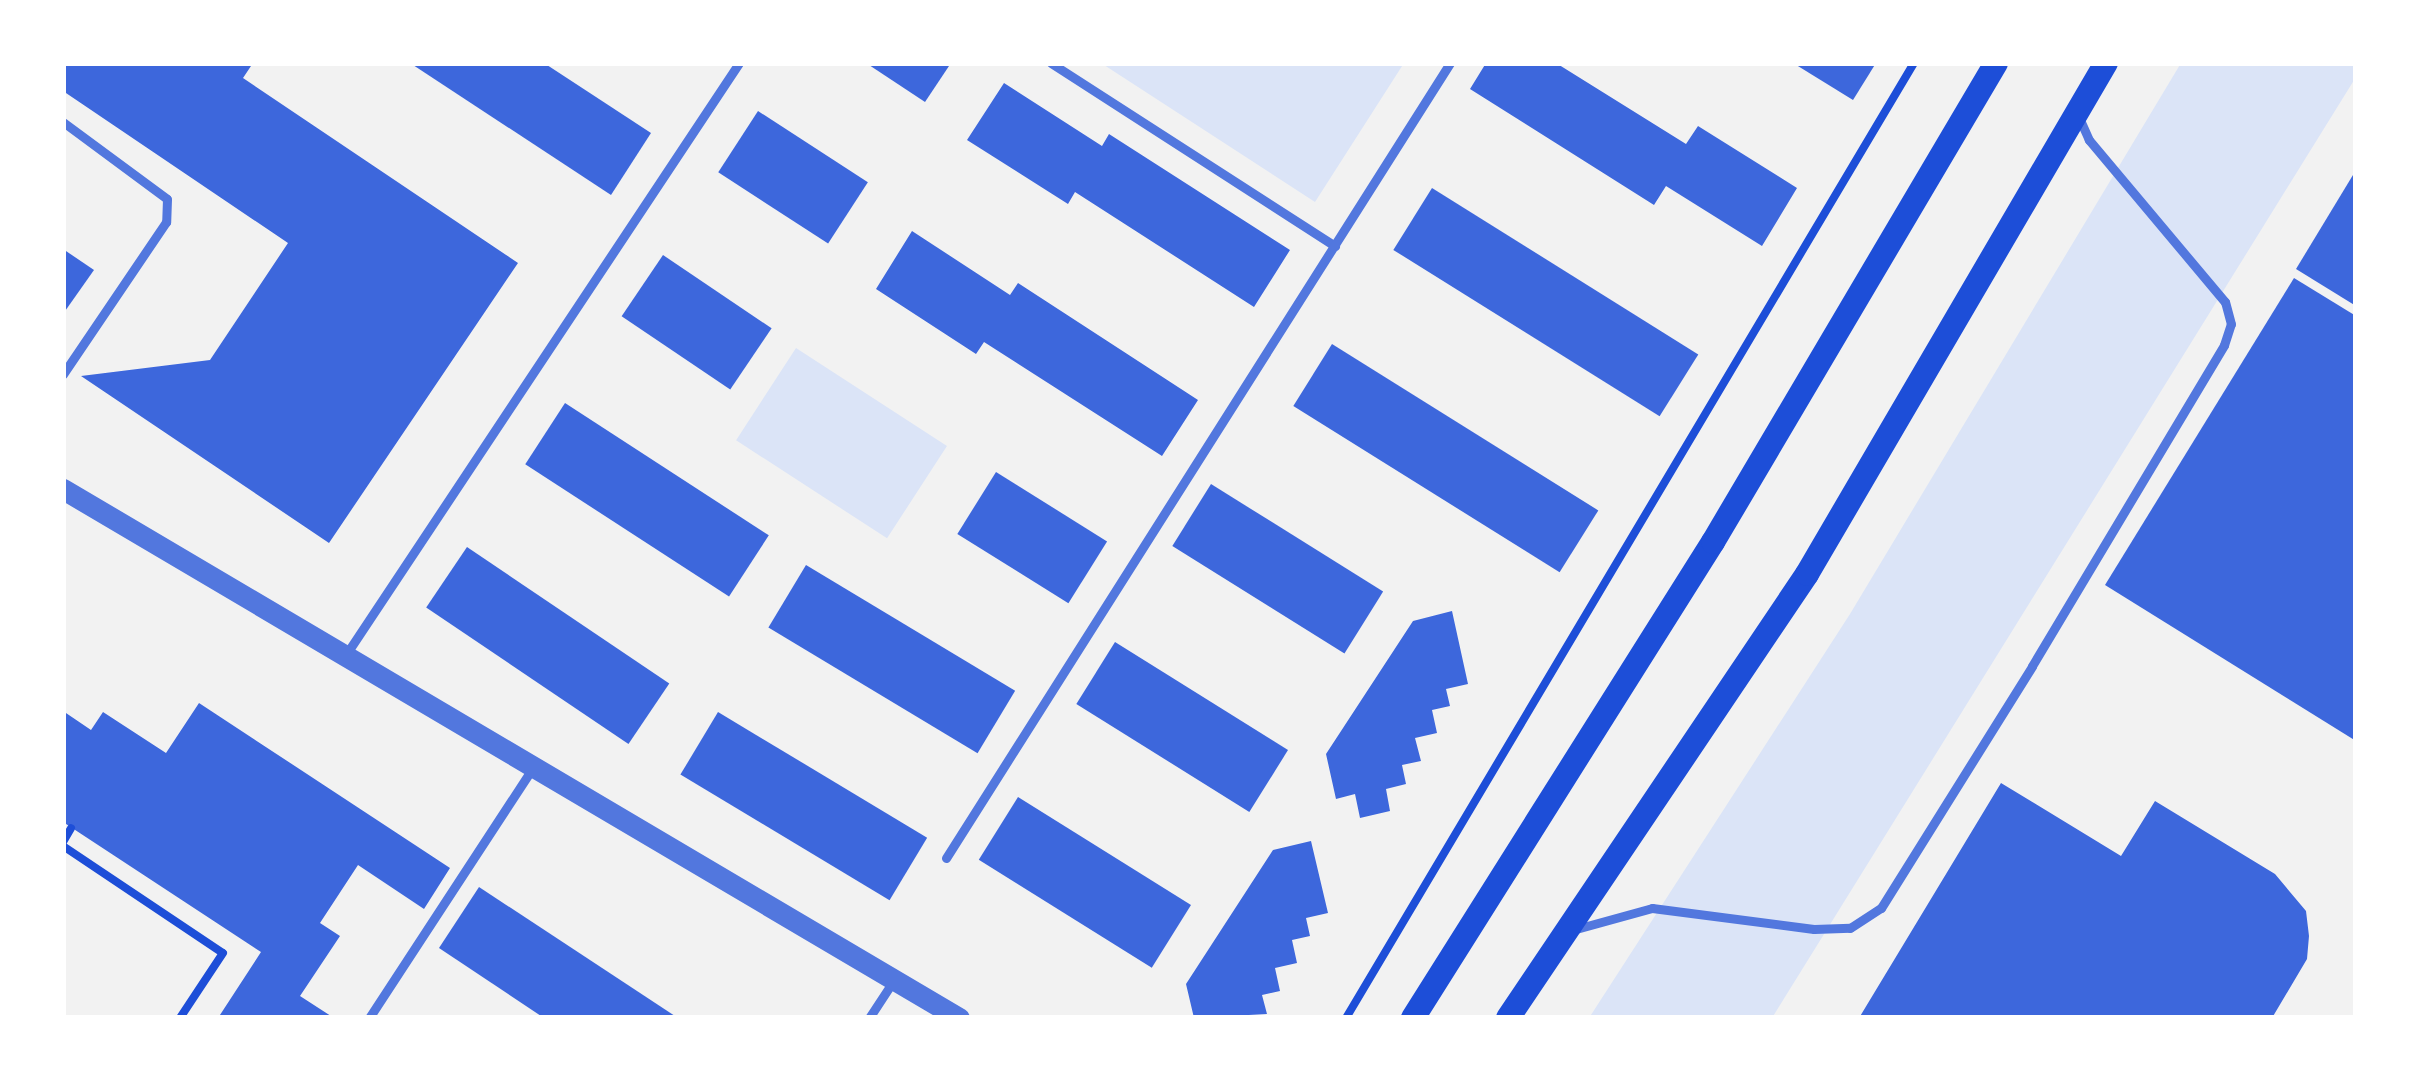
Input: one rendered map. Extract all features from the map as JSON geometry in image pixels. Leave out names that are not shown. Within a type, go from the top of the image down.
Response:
[{"type":"main road","points":[[1413,1018],[1713,542],[1996,63]]},
{"type":"main road","points":[[1508,1018],[1807,574],[2106,63]]},
{"type":"street","points":[[63,489],[959,1018]]},
{"type":"lane","points":[[345,656],[739,63]]},
{"type":"lane","points":[[1051,63],[1335,246]]},
{"type":"lane","points":[[946,858],[1450,63]]},
{"type":"lane","points":[[1565,933],[1616,914],[1652,908],[1814,929],[1850,928],[1881,908],[2032,666],[2224,345],[2231,324],[2225,302],[2090,140],[2077,113]]},
{"type":"lane","points":[[63,122],[167,199],[166,222],[63,374]]},
{"type":"lane","points":[[369,1018],[533,767]]},
{"type":"lane","points":[[869,1018],[894,980]]},
{"type":"path","points":[[1346,1018],[1914,63]]},
{"type":"path","points":[[71,827],[63,844],[223,953],[180,1018]]},
{"type":"shaded area","points":[[1101,63],[1404,63],[1315,202]]},
{"type":"shaded area","points":[[2181,63],[2356,63],[2356,77],[1772,1018],[1589,1018],[1850,614]]},
{"type":"shaded area","points":[[796,348],[947,446],[887,538],[736,440]]},
{"type":"building","points":[[63,63],[253,63],[243,78],[518,263],[329,543],[81,376],[210,360],[288,243],[63,91]]},
{"type":"building","points":[[410,63],[544,63],[651,133],[611,195]]},
{"type":"building","points":[[866,63],[951,63],[925,102]]},
{"type":"building","points":[[1486,63],[1556,63],[1686,144],[1698,126],[1797,188],[1762,246],[1666,186],[1654,205],[1470,89]]},
{"type":"building","points":[[1793,63],[1876,63],[1853,100]]},
{"type":"building","points":[[1004,83],[1102,146],[1109,134],[1290,250],[1254,307],[1075,192],[1068,204],[967,140]]},
{"type":"building","points":[[758,111],[868,182],[828,244],[718,172]]},
{"type":"building","points":[[2356,170],[2356,306],[2296,269]]},
{"type":"building","points":[[1432,188],[1698,354],[1660,416],[1393,250]]},
{"type":"building","points":[[912,231],[1010,295],[1018,283],[1198,400],[1162,456],[984,342],[976,354],[876,289]]},
{"type":"building","points":[[63,249],[94,270],[63,314]]},
{"type":"building","points":[[663,255],[772,328],[730,390],[622,316]]},
{"type":"building","points":[[2294,278],[2356,316],[2356,741],[2105,585]]},
{"type":"building","points":[[1332,344],[1598,510],[1560,572],[1293,406]]},
{"type":"building","points":[[565,403],[769,535],[729,597],[525,464]]},
{"type":"building","points":[[996,472],[1107,541],[1068,603],[957,534]]},
{"type":"building","points":[[1211,484],[1383,592],[1344,653],[1172,546]]},
{"type":"building","points":[[467,547],[669,683],[628,744],[426,608]]},
{"type":"building","points":[[806,565],[1015,691],[978,753],[768,628]]},
{"type":"building","points":[[1452,611],[1468,684],[1446,689],[1450,706],[1432,710],[1437,733],[1415,738],[1421,761],[1402,765],[1406,784],[1386,789],[1390,811],[1360,818],[1355,794],[1336,799],[1326,754],[1413,621]]},
{"type":"building","points":[[1115,642],[1288,750],[1249,812],[1076,704]]},
{"type":"building","points":[[199,703],[450,868],[424,909],[358,865],[320,923],[340,936],[300,996],[334,1018],[218,1018],[261,952],[63,822],[63,711],[91,730],[103,712],[166,753]]},
{"type":"building","points":[[718,712],[927,838],[890,900],[680,775]]},
{"type":"building","points":[[2001,783],[2121,856],[2155,801],[2275,874],[2306,911],[2309,936],[2307,959],[2272,1018],[1859,1018]]},
{"type":"building","points":[[1018,797],[1191,905],[1152,968],[979,860]]},
{"type":"building","points":[[1311,841],[1328,913],[1306,918],[1310,936],[1292,940],[1297,963],[1275,968],[1280,991],[1262,995],[1267,1014],[1194,1018],[1186,984],[1273,850]]},
{"type":"building","points":[[479,887],[678,1018],[544,1018],[439,948]]}]
